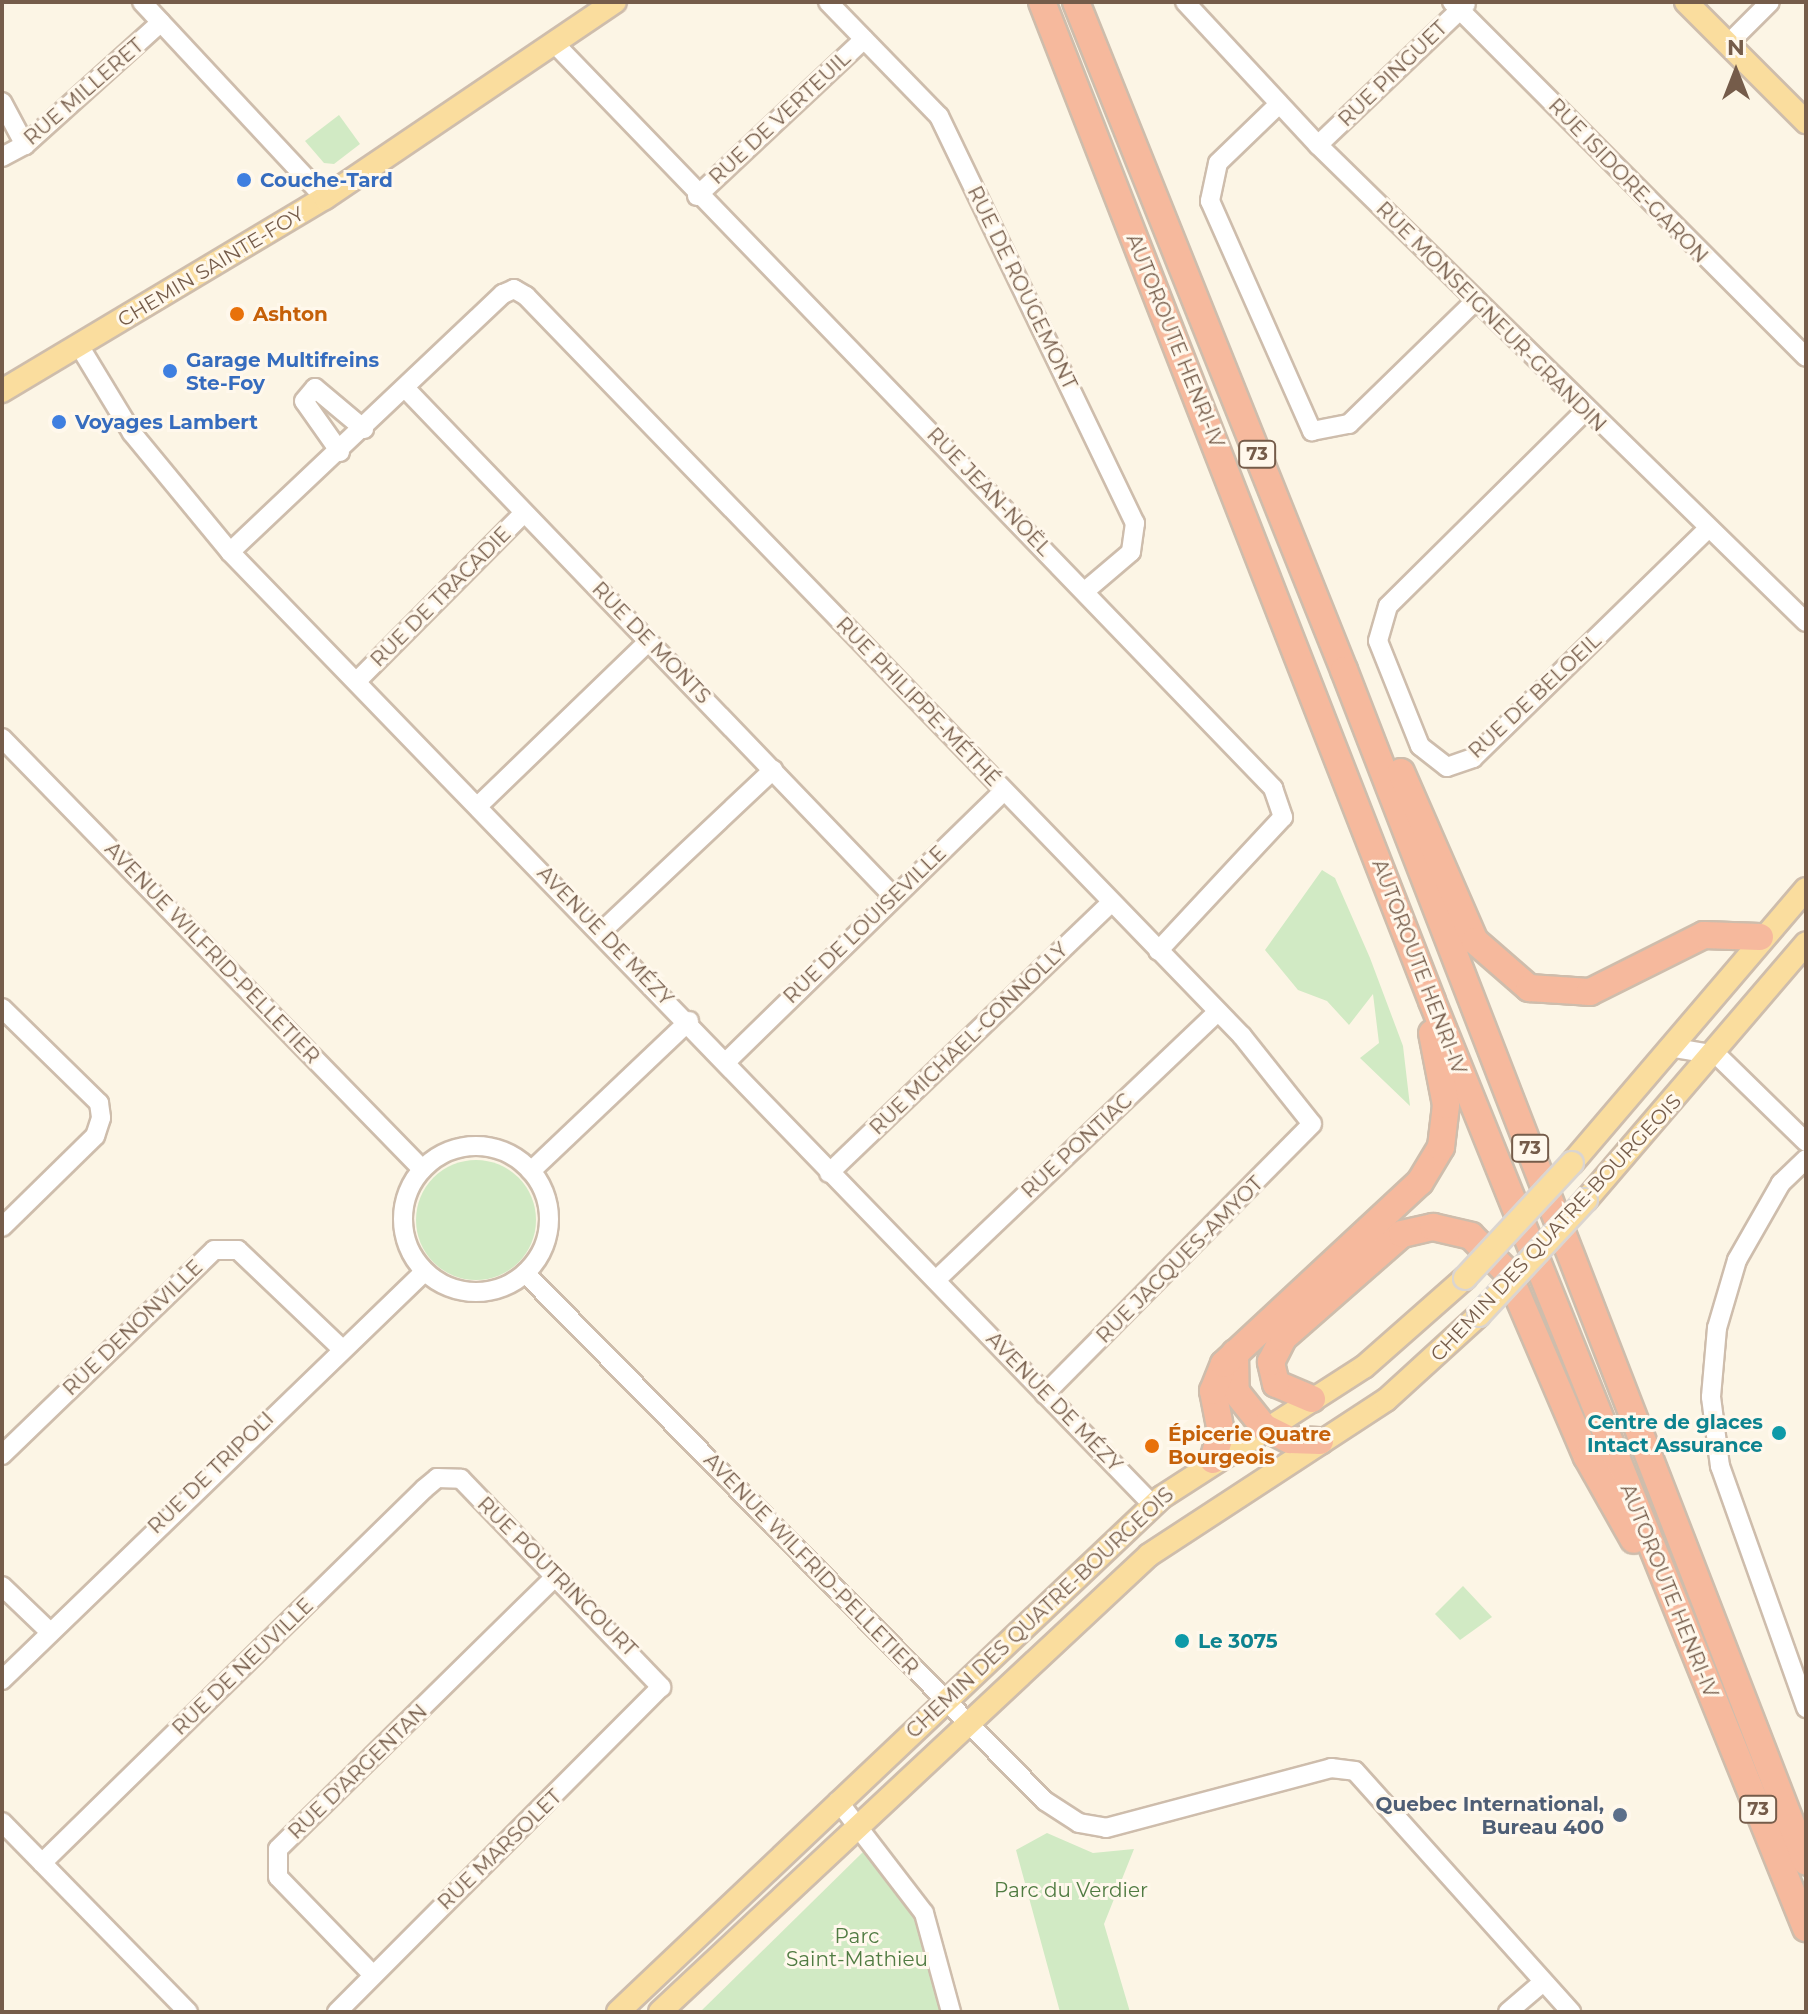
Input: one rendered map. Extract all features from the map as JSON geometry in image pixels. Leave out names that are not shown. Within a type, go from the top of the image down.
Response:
[{"type":"highway","name":"AUTOROUTE HENRI-IV","points":[[1042,2],[1432,1001],[1806,1928]]},
{"type":"highway","name":"AUTOROUTE HENRI-IV","points":[[1076,2],[1371,742],[1766,1752],[1806,1862]]},
{"type":"highway","points":[[1371,742],[1398,766],[1475,941],[1529,988],[1590,992],[1696,937],[1760,937]]},
{"type":"highway","points":[[1213,1460],[1221,1432],[1213,1391],[1235,1353],[1430,1167],[1446,1105],[1432,1001]]},
{"type":"highway","points":[[1312,1399],[1284,1391],[1271,1374],[1274,1350],[1303,1318],[1402,1234],[1444,1227],[1483,1243],[1508,1273],[1587,1457],[1685,1630]]},
{"type":"highway","points":[[1235,1353],[1236,1392],[1264,1427],[1290,1440],[1320,1441]]},
{"type":"highway","points":[[1766,1752],[1806,1833]]},
{"type":"main road","name":"CHEMIN SAINTE-FOY","points":[[2,391],[325,198],[556,45],[615,2]]},
{"type":"main road","points":[[1686,2],[1806,122]]},
{"type":"main road","name":"CHEMIN DES QUATRE-BOURGEOIS","points":[[618,2012],[838,1801],[1154,1506],[1213,1460],[1384,1352],[1465,1278],[1572,1163],[1760,937],[1806,889]]},
{"type":"main road","name":"CHEMIN DES QUATRE-BOURGEOIS","points":[[660,2012],[967,1721],[1149,1555],[1386,1400],[1479,1315],[1717,1055],[1806,943]]},
{"type":"street","points":[[142,2],[325,198]]},
{"type":"street","name":"RUE DE ROUGEMONT","points":[[828,2],[939,116],[1135,523],[1131,552],[1085,591]]},
{"type":"street","name":"RUE MONSEIGNEUR-GRANDIN","points":[[1185,2],[1318,145],[1585,411],[1806,622]]},
{"type":"street","points":[[1728,44],[1770,2]]},
{"type":"street","name":"RUE PINGUET","points":[[1318,145],[1460,5]]},
{"type":"street","name":"RUE ISIDORE-GARON","points":[[1460,5],[1806,357]]},
{"type":"street","name":"RUE MILLERET","points":[[2,157],[25,145],[161,22]]},
{"type":"street","name":"RUE DE VERTEUIL","points":[[697,196],[864,39]]},
{"type":"street","name":"RUE JEAN-NOËL","points":[[556,45],[697,196],[1085,591],[1273,788],[1283,817],[1158,951]]},
{"type":"street","points":[[2,102],[25,145]]},
{"type":"street","points":[[1279,104],[1218,163],[1210,201],[1312,431],[1349,424],[1475,301]]},
{"type":"street","name":"RUE PHILIPPE-MÉTHÉ","points":[[406,389],[514,289],[1004,791],[1108,905],[1217,1012],[1312,1124]]},
{"type":"street","name":"AVENUE DE MÉZY","points":[[80,347],[132,433],[230,552],[689,1021],[829,1173],[1154,1506]]},
{"type":"street","points":[[340,452],[304,401],[315,388],[364,429]]},
{"type":"street","points":[[230,552],[406,389]]},
{"type":"street","name":"RUE DE MONTS","points":[[406,389],[894,897]]},
{"type":"street","name":"RUE DE BELOEIL","points":[[1585,411],[1388,606],[1378,641],[1420,746],[1447,767],[1473,758],[1708,529]]},
{"type":"street","name":"RUE DE TRACADIE","points":[[357,681],[524,513]]},
{"type":"street","points":[[478,806],[647,643]]},
{"type":"street","name":"AVENUE WILFRID-PELLETIER","points":[[2,738],[422,1169]]},
{"type":"street","points":[[600,933],[773,770]]},
{"type":"street","name":"RUE DE LOUISEVILLE","points":[[727,1061],[1004,791]]},
{"type":"street","name":"RUE MICHAEL-CONNOLLY","points":[[829,1173],[1108,905]]},
{"type":"street","points":[[2,1008],[99,1103],[101,1118],[95,1136],[2,1227]]},
{"type":"street","name":"RUE PONTIAC","points":[[936,1280],[1217,1012]]},
{"type":"street","points":[[531,1171],[689,1021]]},
{"type":"street","points":[[1669,1047],[1717,1055],[1806,1142]]},
{"type":"street","name":"RUE JACQUES-AMYOT","points":[[1045,1394],[1312,1124]]},
{"type":"street","points":[[478,1147],[512,1156],[531,1171],[546,1200],[548,1233],[525,1273],[509,1285],[465,1292],[424,1272],[404,1231],[404,1208],[422,1169],[444,1154],[478,1147]]},
{"type":"street","points":[[1806,1159],[1781,1183],[1737,1260],[1717,1328],[1711,1397],[1720,1466],[1806,1708]]},
{"type":"street","name":"RUE DENONVILLE","points":[[2,1455],[214,1250],[238,1250],[340,1347]]},
{"type":"street","name":"RUE DE TRIPOLI","points":[[2,1680],[340,1347],[424,1272]]},
{"type":"street","name":"AVENUE WILFRID-PELLETIER","points":[[525,1273],[1045,1801],[1079,1823],[1106,1828],[1331,1768],[1355,1771],[1571,2012]]},
{"type":"street","name":"RUE POUTRINCOURT","points":[[447,1476],[461,1479],[661,1687]]},
{"type":"street","name":"RUE DE NEUVILLE","points":[[42,1863],[424,1489],[447,1476]]},
{"type":"street","name":"RUE D'ARGENTAN","points":[[373,1975],[278,1877],[278,1849],[555,1577]]},
{"type":"street","points":[[2,1586],[49,1631]]},
{"type":"street","name":"RUE MARSOLET","points":[[337,2012],[661,1687]]},
{"type":"street","points":[[838,1801],[858,1823],[924,1913],[951,2012]]},
{"type":"street","points":[[2,1822],[188,2012]]},
{"type":"street","points":[[1508,2012],[1543,1982]]},
{"type":"green space","points":[[339,115],[360,144],[334,164],[324,163],[305,141]]},
{"type":"green space","points":[[1322,870],[1335,878],[1370,958],[1403,1046],[1410,1106],[1360,1058],[1379,1043],[1373,994],[1349,1025],[1327,1001],[1298,990],[1265,950]]},
{"type":"green space","points":[[476,1160],[499,1165],[518,1178],[531,1197],[536,1220],[531,1243],[518,1262],[499,1275],[476,1280],[453,1275],[434,1262],[421,1243],[416,1220],[421,1197],[434,1178],[453,1165]]},
{"type":"green space","points":[[1463,1586],[1492,1617],[1460,1640],[1435,1614]]},
{"type":"green space","name":"Parc du Verdier","points":[[1047,1833],[1093,1853],[1134,1849],[1104,1924],[1130,2012],[1060,2012],[1016,1850]]},
{"type":"green space","name":"Parc Saint-Mathieu","points":[[864,1851],[896,1884],[921,1929],[944,2012],[700,2012]]},
{"type":"place","name":"Couche-Tard","points":[[244,180]]},
{"type":"place","name":"Ashton","points":[[237,314]]},
{"type":"place","name":"Garage Multifreins Ste-Foy","points":[[170,371]]},
{"type":"place","name":"Voyages Lambert","points":[[59,422]]},
{"type":"place","name":"Centre de glaces Intact Assurance","points":[[1779,1433]]},
{"type":"place","name":"Épicerie Quatre Bourgeois","points":[[1152,1446]]},
{"type":"place","name":"Le 3075","points":[[1182,1641]]},
{"type":"place","name":"Quebec International, Bureau 400","points":[[1620,1815]]}]
